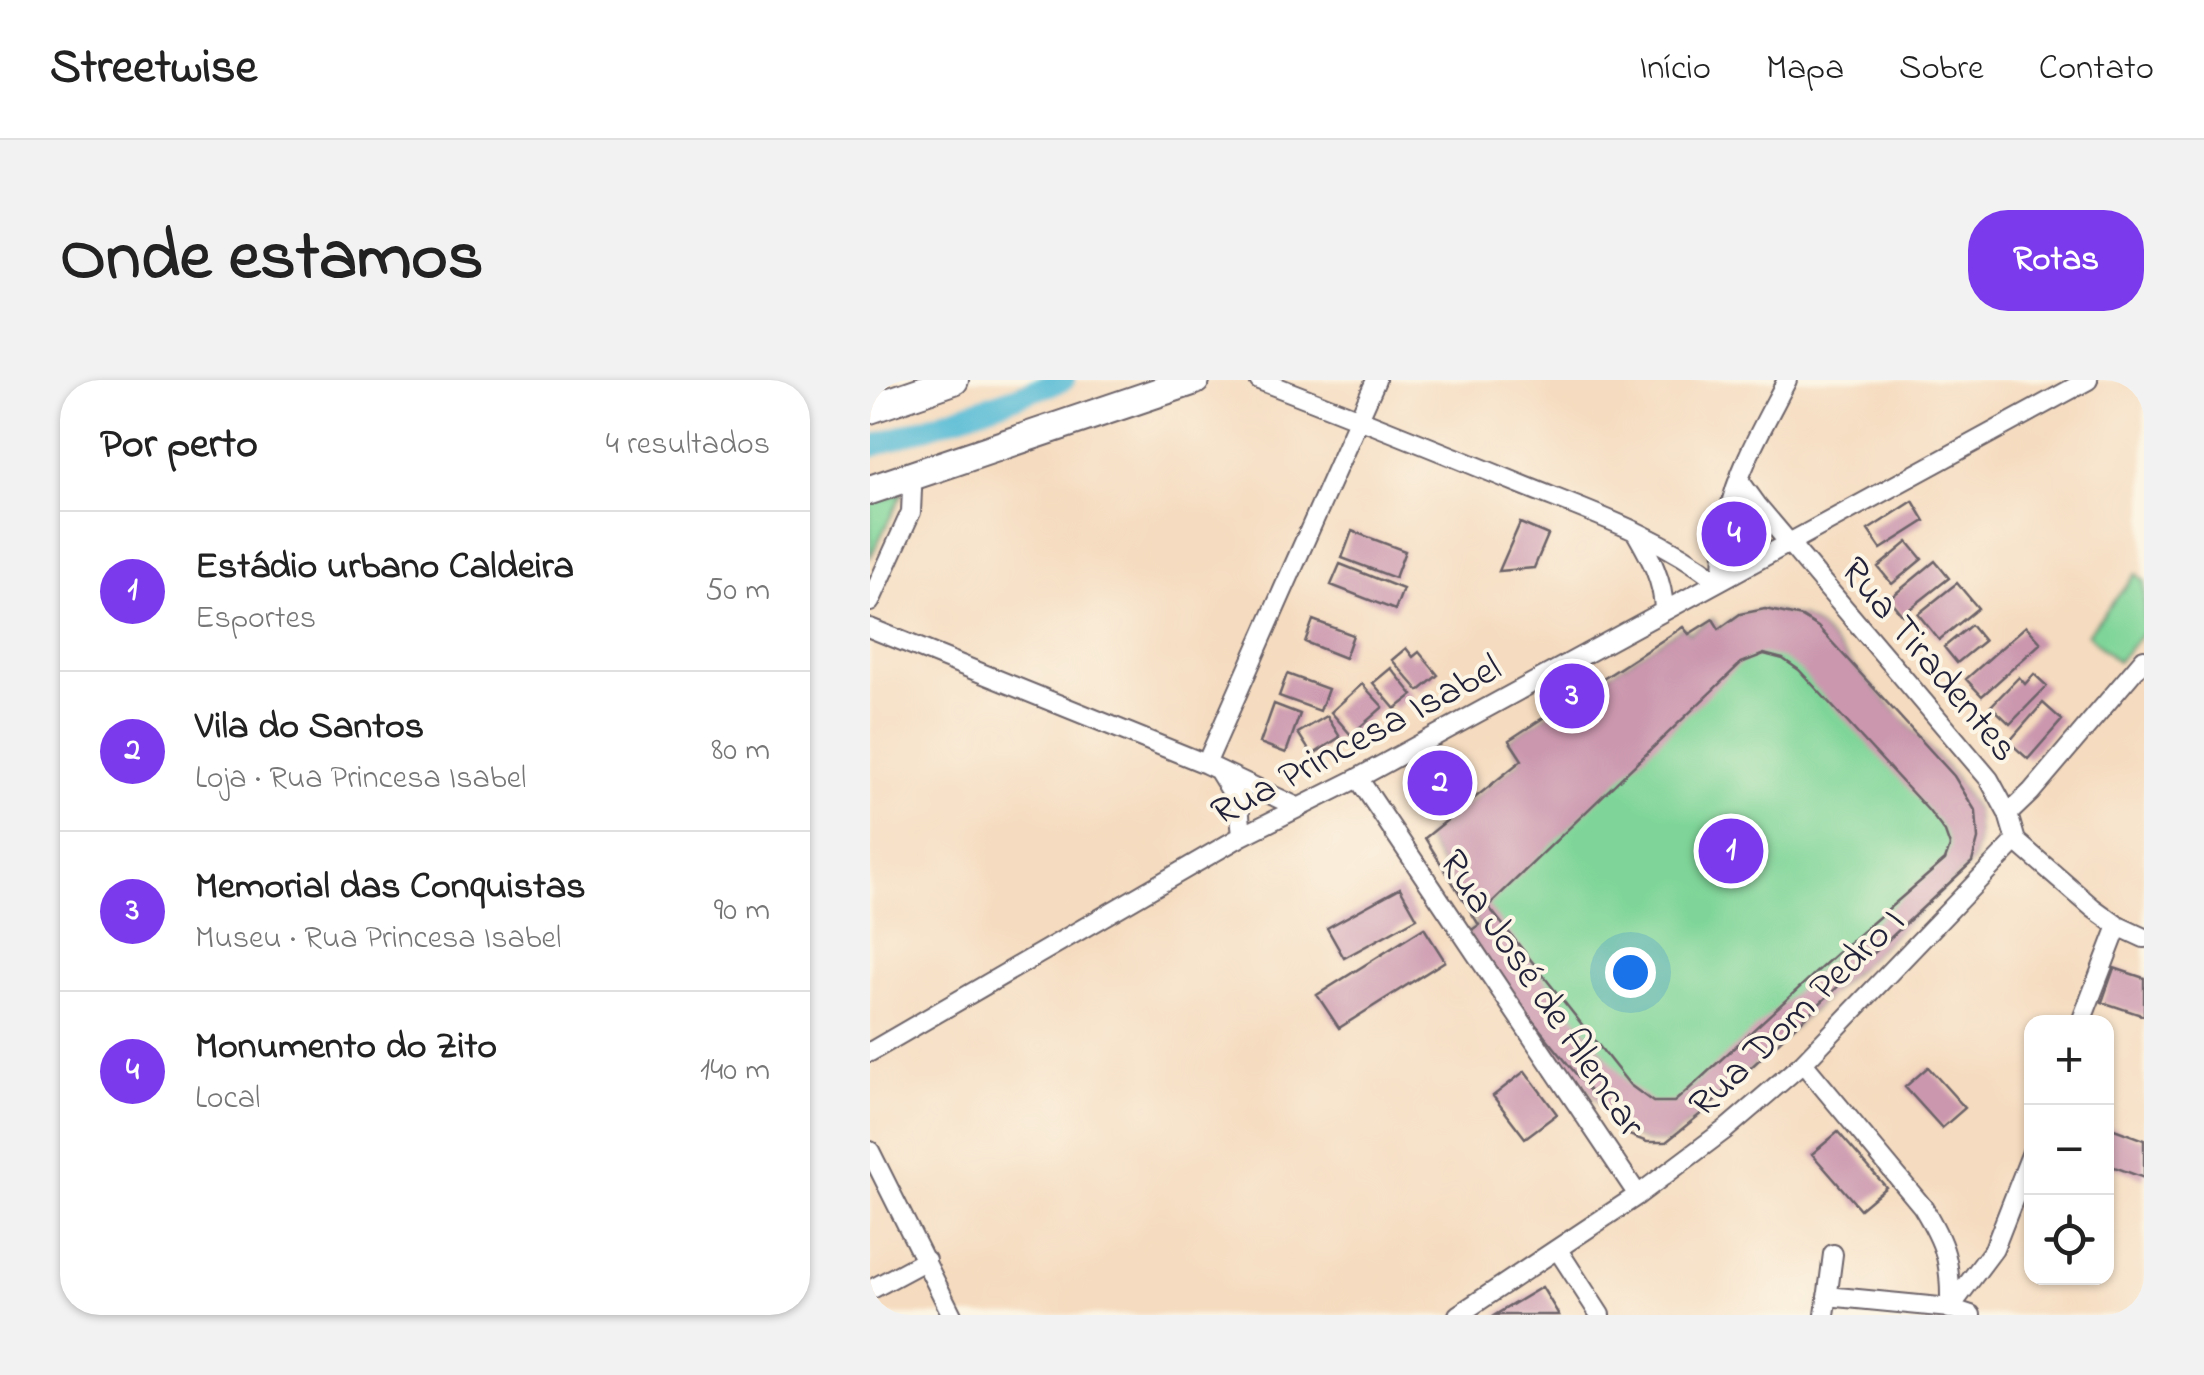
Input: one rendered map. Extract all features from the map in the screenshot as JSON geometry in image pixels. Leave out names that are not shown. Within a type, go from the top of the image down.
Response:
[{"type":"main road","points":[[870,409],[954,380]]},
{"type":"main road","points":[[870,490],[1196,380]]},
{"type":"street","points":[[1259,380],[1634,531],[1721,579],[1726,525],[1740,480],[1787,380]]},
{"type":"street","points":[[1212,767],[1376,380]]},
{"type":"street","name":"Rua Princesa Isabel","points":[[870,1052],[1242,836],[1358,778],[2088,380]]},
{"type":"street","points":[[870,602],[911,512],[912,489],[906,478]]},
{"type":"street","name":"Rua Tiradentes","points":[[1740,480],[1989,779],[2008,814],[2016,842]]},
{"type":"street","points":[[1634,531],[1657,570],[1664,610]]},
{"type":"street","points":[[870,628],[1212,767],[1297,807]]},
{"type":"street","points":[[2008,814],[2144,659]]},
{"type":"street","points":[[1212,767],[1239,804],[1242,836]]},
{"type":"street","name":"Rua José de Alencar","points":[[1358,778],[1638,1196]]},
{"type":"street","points":[[2016,842],[2092,908],[2144,938]]},
{"type":"street","name":"Rua Dom Pedro I","points":[[1458,1315],[1638,1196],[1726,1129],[1802,1064],[2016,842]]},
{"type":"street","points":[[2084,1015],[2118,926]]},
{"type":"street","points":[[1802,1064],[1911,1192],[1937,1231],[1949,1266],[1948,1311]]},
{"type":"street","points":[[870,1151],[952,1315]]},
{"type":"street","points":[[1948,1311],[1994,1249],[2024,1172]]},
{"type":"street","points":[[1558,1250],[1600,1315]]},
{"type":"street","points":[[1833,1254],[1826,1306],[1971,1315]]},
{"type":"street","points":[[870,1290],[926,1260]]},
{"type":"green space","points":[[903,492],[870,558],[870,503]]},
{"type":"green space","points":[[2136,574],[2144,581],[2144,632],[2117,662],[2087,634]]},
{"type":"green space","points":[[1765,609],[1802,617],[1818,627],[1954,776],[1976,812],[1978,839],[1972,862],[1703,1112],[1666,1142],[1647,1142],[1624,1133],[1506,988],[1467,933],[1478,924],[1425,838],[1522,760],[1509,740],[1683,627],[1689,633],[1713,619],[1719,629],[1740,614]]},
{"type":"building","points":[[1913,501],[1925,521],[1881,549],[1868,530]]},
{"type":"building","points":[[1520,523],[1548,535],[1534,568],[1499,571]]},
{"type":"building","points":[[1352,531],[1405,551],[1395,578],[1342,558]]},
{"type":"building","points":[[1908,542],[1922,559],[1892,584],[1878,567]]},
{"type":"building","points":[[1935,561],[1949,578],[1902,615],[1889,599]]},
{"type":"building","points":[[1340,564],[1403,589],[1395,610],[1331,585]]},
{"type":"building","points":[[1957,583],[1978,608],[1939,640],[1918,614]]},
{"type":"building","points":[[1765,609],[1802,617],[1818,627],[1954,776],[1976,812],[1978,839],[1972,862],[1703,1112],[1666,1142],[1647,1142],[1624,1133],[1506,988],[1467,933],[1479,925],[1425,838],[1522,760],[1509,740],[1683,627],[1689,634],[1713,619],[1719,629],[1740,614]],"holes":[[[1764,654],[1783,659],[1799,670],[1928,810],[1945,832],[1950,846],[1945,860],[1674,1102],[1653,1102],[1630,1085],[1488,906],[1741,663]]]},
{"type":"building","points":[[1313,620],[1353,635],[1345,658],[1305,642]]},
{"type":"building","points":[[1971,625],[1984,641],[1957,663],[1944,647]]},
{"type":"building","points":[[2026,626],[2041,643],[1982,696],[1966,679]]},
{"type":"building","points":[[1406,648],[1413,657],[1419,652],[1438,675],[1419,691],[1392,660]]},
{"type":"building","points":[[1391,668],[1413,695],[1395,709],[1373,683]]},
{"type":"building","points":[[1287,674],[1328,689],[1320,711],[1279,696]]},
{"type":"building","points":[[2034,674],[2047,686],[2010,724],[1991,706],[2019,677],[2025,684]]},
{"type":"building","points":[[1362,684],[1383,707],[1351,735],[1331,712]]},
{"type":"building","points":[[2043,703],[2062,720],[2028,759],[2009,742]]},
{"type":"building","points":[[1274,704],[1300,714],[1286,753],[1260,743]]},
{"type":"building","points":[[1327,716],[1340,737],[1312,755],[1298,733]]},
{"type":"building","points":[[1400,888],[1417,918],[1344,958],[1327,928]]},
{"type":"building","points":[[1424,928],[1445,961],[1339,1028],[1317,995]]},
{"type":"building","points":[[2114,968],[2144,978],[2144,1016],[2102,1002]]},
{"type":"building","points":[[1928,1067],[1965,1108],[1942,1128],[1905,1087]]},
{"type":"building","points":[[1525,1071],[1557,1114],[1525,1138],[1493,1096]]},
{"type":"building","points":[[2114,1129],[2144,1140],[2144,1178],[2114,1167]]},
{"type":"building","points":[[1838,1132],[1886,1187],[1860,1209],[1812,1154]]},
{"type":"building","points":[[1542,1287],[1559,1315],[1495,1315]]},
{"type":"waterway","points":[[870,447],[1064,380]]},
{"type":"place","name":"Monumento do Zito","points":[[1734,534]]},
{"type":"place","name":"Memorial das Conquistas","points":[[1572,696]]},
{"type":"place","name":"Vila do Santos","points":[[1440,783]]},
{"type":"place","name":"Estádio urbano Caldeira","points":[[1731,851]]}]
